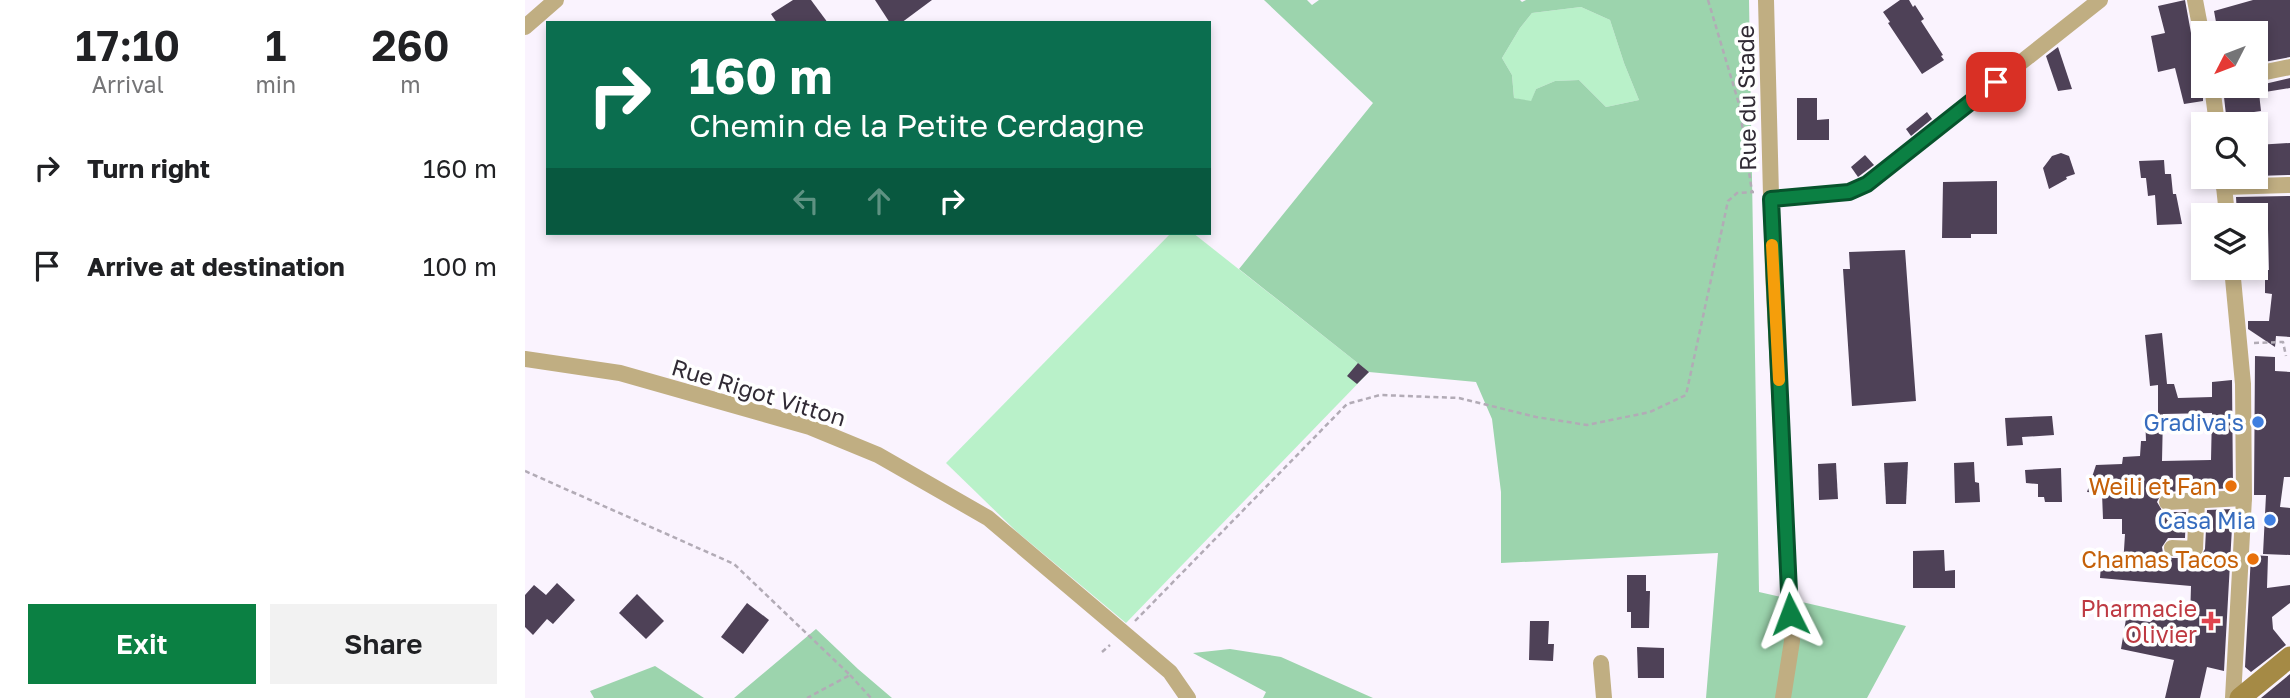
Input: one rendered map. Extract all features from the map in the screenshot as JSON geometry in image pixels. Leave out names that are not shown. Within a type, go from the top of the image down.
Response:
[{"type":"street","points":[[525,27],[556,0]]},
{"type":"street","name":"Rue du Stade","points":[[1766,0],[1771,199],[1792,641],[1783,698]]},
{"type":"street","points":[[1771,199],[1849,192],[1867,184],[2101,0]]},
{"type":"street","points":[[2195,0],[2199,21]]},
{"type":"street","points":[[2268,72],[2290,67]]},
{"type":"street","points":[[2268,184],[2290,185]]},
{"type":"street","points":[[2233,280],[2243,384],[2244,498],[2233,698]]},
{"type":"street","name":"Rue Rigot Vitton","points":[[525,359],[620,373],[810,427],[878,456],[988,518],[1170,672],[1188,698]]},
{"type":"street","points":[[2167,502],[2244,498]]},
{"type":"street","points":[[2172,548],[2195,549],[2197,500]]},
{"type":"street","points":[[2240,698],[2290,657]]},
{"type":"street","points":[[1601,663],[1604,698]]},
{"type":"path","points":[[1123,634],[1347,404],[1380,395],[1459,398],[1536,417],[1587,425],[1650,412],[1686,395],[1728,201],[1737,192],[1752,192],[1739,104],[1708,0]]},
{"type":"path","points":[[2240,344],[2284,339],[2286,356]]},
{"type":"path","points":[[525,471],[734,564],[871,698]]},
{"type":"path","points":[[807,698],[850,675]]},
{"type":"green space","points":[[1264,0],[1307,0],[1312,5],[1319,0],[1749,0],[1759,592],[1906,626],[1867,698],[1706,698],[1718,553],[1501,563],[1501,492],[1492,419],[1476,382],[1369,372],[1239,269],[1373,103]],"holes":[[[1581,7],[1610,20],[1639,100],[1606,107],[1579,80],[1555,81],[1536,89],[1531,101],[1514,98],[1512,75],[1502,58],[1532,13]]]},
{"type":"green space","points":[[1581,7],[1610,20],[1639,100],[1606,107],[1579,80],[1555,81],[1536,89],[1531,102],[1514,98],[1512,75],[1502,58],[1520,28],[1532,13]]},
{"type":"green space","points":[[1169,235],[1196,235],[1369,372],[1126,623],[1016,531],[946,463]]},
{"type":"green space","points":[[816,629],[892,698],[734,698]]},
{"type":"green space","points":[[1230,649],[1281,657],[1373,698],[1263,698],[1266,692],[1193,653]]},
{"type":"green space","points":[[655,666],[704,698],[594,698],[590,691]]},
{"type":"building","points":[[793,0],[811,0],[827,21],[776,21],[771,14]]},
{"type":"building","points":[[875,0],[932,0],[904,21],[889,21]]},
{"type":"building","points":[[1900,0],[1909,0],[1913,7],[1915,5],[1924,19],[1921,21],[1943,55],[1941,56],[1944,60],[1922,74],[1883,12]]},
{"type":"building","points":[[2185,0],[2191,33],[2191,98],[2203,98],[2203,101],[2184,104],[2175,68],[2158,72],[2151,36],[2165,33],[2158,6]]},
{"type":"building","points":[[2253,0],[2290,0],[2290,57],[2268,61],[2268,21],[2216,21],[2214,11]]},
{"type":"building","points":[[2058,47],[2072,89],[2058,91],[2046,56]]},
{"type":"building","points":[[2290,78],[2290,88],[2268,92],[2268,83]]},
{"type":"building","points":[[1797,98],[1817,98],[1817,120],[1829,119],[1829,140],[1797,140]]},
{"type":"building","points":[[2224,98],[2260,98],[2261,111],[2226,112]]},
{"type":"building","points":[[1927,112],[1932,119],[1911,136],[1906,129]]},
{"type":"building","points":[[2290,143],[2290,175],[2268,176],[2268,144]]},
{"type":"building","points":[[2061,153],[2069,156],[2075,174],[2049,189],[2043,168],[2052,156]]},
{"type":"building","points":[[1865,155],[1874,165],[1858,177],[1851,167]]},
{"type":"building","points":[[2164,160],[2165,174],[2171,174],[2173,194],[2176,194],[2182,224],[2157,225],[2155,195],[2148,196],[2146,178],[2141,178],[2139,161]]},
{"type":"building","points":[[1997,181],[1997,234],[1971,234],[1971,238],[1942,238],[1943,182]]},
{"type":"building","points":[[2290,196],[2290,337],[2276,336],[2275,347],[2248,329],[2248,321],[2269,321],[2272,294],[2265,293],[2265,280],[2268,280],[2269,270],[2268,203],[2236,203],[2236,197]]},
{"type":"building","points":[[1905,250],[1916,401],[1852,406],[1843,269],[1850,269],[1849,252]]},
{"type":"building","points":[[2162,333],[2167,384],[2174,384],[2178,398],[2212,397],[2212,382],[2232,380],[2233,488],[2166,492],[2161,494],[2157,502],[2163,512],[2186,512],[2185,538],[2168,538],[2162,547],[2163,553],[2172,558],[2200,558],[2205,549],[2207,510],[2233,509],[2224,671],[2207,667],[2200,698],[2165,698],[2174,660],[2121,649],[2126,619],[2150,622],[2158,616],[2190,620],[2191,586],[2100,578],[2101,565],[2123,566],[2125,534],[2122,534],[2122,519],[2103,519],[2102,493],[2087,492],[2096,465],[2122,464],[2123,457],[2140,456],[2141,441],[2146,441],[2145,414],[2158,413],[2158,385],[2150,386],[2145,335]],"holes":[[[2212,413],[2211,460],[2162,461],[2163,414]]]},
{"type":"building","points":[[2255,356],[2275,357],[2275,371],[2290,372],[2290,477],[2284,477],[2280,507],[2290,508],[2290,555],[2263,554],[2266,495],[2254,495]]},
{"type":"building","points":[[1358,363],[1369,372],[1357,384],[1347,376]]},
{"type":"building","points":[[2052,416],[2054,435],[2022,437],[2023,445],[2007,446],[2005,418]]},
{"type":"building","points":[[1908,462],[1906,504],[1886,504],[1884,463]]},
{"type":"building","points":[[1974,462],[1980,502],[1955,503],[1954,463]]},
{"type":"building","points":[[1836,463],[1838,499],[1819,500],[1818,464]]},
{"type":"building","points":[[2061,468],[2062,502],[2045,502],[2044,497],[2038,497],[2038,484],[2026,483],[2025,470]]},
{"type":"building","points":[[1944,550],[1945,571],[1955,570],[1955,588],[1913,588],[1913,551]]},
{"type":"building","points":[[2251,555],[2268,556],[2267,588],[2290,585],[2290,603],[2272,617],[2273,629],[2286,645],[2251,672],[2245,667]]},
{"type":"building","points":[[1627,575],[1646,575],[1646,591],[1650,591],[1649,628],[1631,628],[1631,612],[1627,612]]},
{"type":"building","points":[[557,583],[575,600],[553,624],[547,619],[533,635],[525,627],[525,595],[534,585],[546,595]]},
{"type":"building","points":[[637,594],[664,621],[646,639],[619,613]]},
{"type":"building","points":[[747,603],[769,620],[743,654],[721,637]]},
{"type":"building","points":[[1530,621],[1549,621],[1548,644],[1554,644],[1553,661],[1529,660]]},
{"type":"building","points":[[1637,647],[1664,648],[1664,678],[1638,678]]},
{"type":"building","points":[[2290,674],[2290,698],[2261,698]]},
{"type":"slow traffic","points":[[1772,245],[1779,380]]},
{"type":"place","name":"Gradiva's","points":[[2258,422]]},
{"type":"place","name":"Weili et Fan","points":[[2231,486]]},
{"type":"place","name":"Casa Mia","points":[[2270,520]]},
{"type":"place","name":"Chamas Tacos","points":[[2253,559]]},
{"type":"place","name":"Pharmacie Olivier","points":[[2211,621]]},
{"type":"route","points":[[1790,614],[1771,199],[1849,192],[1867,184],[1996,82]]}]
